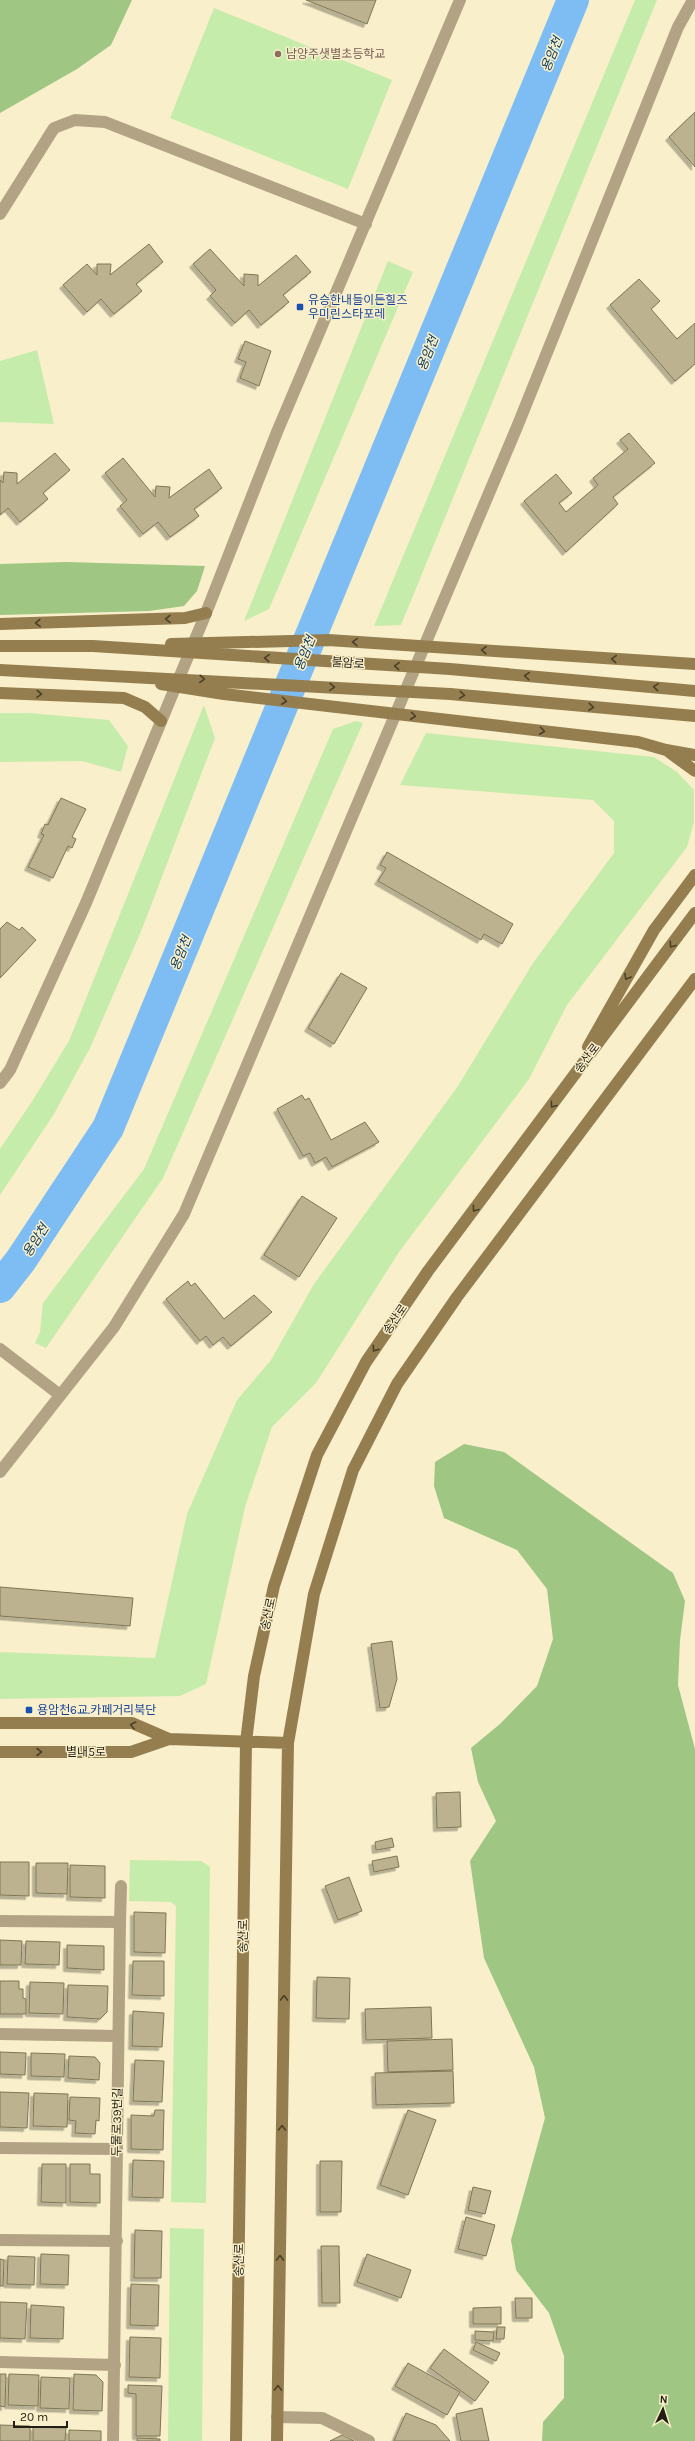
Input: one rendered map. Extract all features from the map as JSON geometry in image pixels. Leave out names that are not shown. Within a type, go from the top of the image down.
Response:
[{"type":"street","points":[[0,1083],[10,1070],[86,903],[206,613],[277,432],[460,0]]},
{"type":"street","points":[[0,1472],[114,1327],[184,1214],[517,427],[678,27],[693,0]]},
{"type":"street","points":[[0,214],[54,128],[75,120],[105,122],[366,224]]},
{"type":"street","points":[[0,624],[184,618],[206,613]]},
{"type":"street","points":[[93,646],[328,640],[695,664]]},
{"type":"street","name":"불암로","points":[[0,646],[93,646],[450,669],[695,691]]},
{"type":"street","name":"불암로","points":[[0,670],[93,673],[450,694],[695,716]]},
{"type":"street","points":[[93,673],[224,694],[638,742],[666,750],[695,755]]},
{"type":"street","points":[[0,693],[124,698],[145,707],[161,721]]},
{"type":"street","points":[[666,750],[695,771]]},
{"type":"street","points":[[565,1088],[654,930],[695,875]]},
{"type":"street","name":"송산로","points":[[236,2441],[246,1742],[254,1676],[274,1586],[317,1455],[366,1362],[428,1271],[695,913]]},
{"type":"street","points":[[277,2441],[288,1743],[316,1587],[353,1470],[397,1384],[461,1291],[695,979]]},
{"type":"street","points":[[0,1349],[60,1395]]},
{"type":"street","name":"별내5로","points":[[0,1723],[132,1723],[169,1739]]},
{"type":"street","name":"별내5로","points":[[0,1752],[131,1752],[169,1739],[288,1743]]},
{"type":"street","name":"두물로39번길","points":[[113,2441],[121,1886]]},
{"type":"street","points":[[0,1921],[120,1922]]},
{"type":"street","points":[[0,2034],[118,2036]]},
{"type":"street","points":[[0,2148],[117,2149]]},
{"type":"street","points":[[0,2240],[117,2242]]},
{"type":"street","points":[[0,2362],[114,2365]]},
{"type":"street","points":[[277,2417],[322,2418],[369,2441]]},
{"type":"green space","points":[[0,0],[132,0],[111,45],[77,69],[0,113]]},
{"type":"green space","points":[[635,0],[657,0],[401,625],[374,626]]},
{"type":"green space","points":[[214,8],[392,80],[348,189],[170,118]]},
{"type":"green space","points":[[388,261],[413,272],[269,609],[244,621]]},
{"type":"green space","points":[[37,350],[54,424],[0,422],[0,361]]},
{"type":"green space","points":[[66,562],[205,566],[197,591],[184,606],[149,611],[0,615],[0,564]]},
{"type":"green space","points":[[204,705],[215,738],[142,929],[90,1048],[54,1114],[0,1195],[0,1149],[31,1103],[69,1041]]},
{"type":"green space","points":[[0,713],[29,713],[109,720],[128,746],[121,772],[82,761],[0,762]]},
{"type":"green space","points":[[356,721],[363,723],[163,1178],[46,1348],[35,1343],[40,1332],[43,1303],[144,1169],[333,729]]},
{"type":"green space","points":[[426,733],[654,757],[677,772],[694,790],[694,822],[687,847],[567,1005],[529,1079],[399,1252],[316,1383],[272,1427],[245,1507],[206,1684],[180,1696],[0,1699],[0,1652],[155,1658],[187,1514],[237,1400],[271,1360],[314,1284],[458,1086],[533,963],[614,853],[614,821],[593,800],[400,785]]},
{"type":"green space","points":[[464,1444],[504,1452],[673,1573],[685,1601],[680,1640],[678,1685],[695,1749],[695,2441],[542,2441],[543,2422],[564,2398],[564,2356],[549,2313],[516,2270],[511,2240],[545,2118],[534,2067],[484,1958],[470,1861],[496,1821],[478,1782],[471,1748],[500,1724],[537,1686],[553,1639],[547,1589],[517,1550],[444,1518],[434,1486],[435,1462]]},
{"type":"green space","points":[[130,1860],[201,1861],[210,1867],[206,2203],[171,2202],[176,1906],[171,1902],[129,1901]]},
{"type":"green space","points":[[170,2228],[204,2229],[202,2441],[168,2441]]},
{"type":"building","points":[[306,0],[376,0],[367,24]]},
{"type":"building","points":[[695,112],[695,167],[669,137]]},
{"type":"building","points":[[149,244],[163,262],[136,284],[142,291],[114,314],[101,299],[87,312],[63,285],[87,264],[97,275],[97,264],[111,264],[110,275]]},
{"type":"building","points":[[210,249],[244,286],[244,274],[258,275],[258,286],[296,255],[311,272],[283,295],[289,302],[261,325],[249,310],[235,323],[210,296],[216,290],[193,264]]},
{"type":"building","points":[[639,279],[660,301],[651,309],[677,339],[695,323],[695,364],[675,381],[610,305]]},
{"type":"building","points":[[245,341],[271,351],[259,386],[240,378],[246,362],[238,359]]},
{"type":"building","points":[[629,433],[655,463],[613,497],[618,504],[566,552],[524,501],[556,474],[572,493],[559,503],[566,512],[598,485],[593,478],[628,449],[620,440]]},
{"type":"building","points":[[55,453],[70,470],[43,493],[48,499],[20,522],[8,508],[0,515],[0,480],[3,483],[4,472],[17,473],[17,484]]},
{"type":"building","points":[[123,458],[155,497],[156,486],[170,487],[169,498],[209,469],[222,488],[194,509],[199,516],[170,537],[158,522],[143,534],[120,506],[127,500],[105,473]]},
{"type":"building","points":[[61,798],[86,809],[72,837],[76,839],[72,848],[68,846],[53,878],[28,867],[44,835],[41,834],[45,824],[48,825]]},
{"type":"building","points":[[387,852],[513,924],[502,944],[484,934],[481,940],[378,881],[386,868],[380,865]]},
{"type":"building","points":[[7,922],[19,930],[22,927],[36,940],[0,978],[0,929]]},
{"type":"building","points":[[341,973],[367,988],[334,1044],[308,1028]]},
{"type":"building","points":[[302,1095],[305,1100],[309,1098],[331,1140],[365,1122],[379,1142],[332,1167],[326,1157],[315,1163],[310,1153],[303,1156],[277,1109]]},
{"type":"building","points":[[302,1196],[337,1218],[299,1277],[264,1255]]},
{"type":"building","points":[[188,1281],[191,1286],[195,1283],[224,1319],[254,1295],[272,1312],[231,1346],[223,1337],[213,1345],[206,1336],[200,1341],[166,1299]]},
{"type":"building","points":[[0,1587],[133,1598],[130,1626],[0,1616]]},
{"type":"building","points":[[392,1641],[397,1679],[389,1707],[380,1708],[371,1644]]},
{"type":"building","points":[[460,1792],[461,1827],[437,1828],[436,1793]]},
{"type":"building","points":[[392,1838],[394,1847],[376,1850],[375,1842]]},
{"type":"building","points":[[397,1856],[399,1867],[374,1872],[372,1861]]},
{"type":"building","points":[[0,1862],[29,1862],[29,1896],[0,1895]]},
{"type":"building","points":[[36,1863],[68,1863],[67,1894],[36,1893]]},
{"type":"building","points":[[70,1865],[105,1866],[105,1898],[70,1897]]},
{"type":"building","points":[[349,1877],[362,1911],[338,1920],[325,1886]]},
{"type":"building","points":[[134,1912],[166,1913],[165,1953],[134,1952]]},
{"type":"building","points":[[0,1940],[22,1941],[21,1965],[0,1965]]},
{"type":"building","points":[[26,1941],[60,1942],[59,1965],[25,1964]]},
{"type":"building","points":[[67,1945],[104,1946],[104,1970],[67,1968]]},
{"type":"building","points":[[133,1961],[164,1961],[164,1996],[132,1995]]},
{"type":"building","points":[[317,1977],[350,1978],[349,2019],[316,2018]]},
{"type":"building","points":[[0,1981],[19,1981],[19,1989],[23,1989],[23,1998],[26,1999],[26,2014],[0,2014]]},
{"type":"building","points":[[30,1982],[64,1983],[63,2014],[29,2013]]},
{"type":"building","points":[[68,1985],[108,1986],[107,2012],[100,2019],[67,2017]]},
{"type":"building","points":[[431,2007],[432,2038],[366,2040],[365,2009]]},
{"type":"building","points":[[133,2011],[164,2013],[162,2047],[132,2046]]},
{"type":"building","points":[[452,2039],[453,2070],[388,2072],[387,2041]]},
{"type":"building","points":[[0,2052],[26,2053],[25,2075],[0,2074]]},
{"type":"building","points":[[31,2053],[65,2054],[64,2077],[31,2076]]},
{"type":"building","points":[[69,2056],[95,2057],[100,2063],[99,2080],[68,2078]]},
{"type":"building","points":[[135,2060],[164,2061],[162,2102],[133,2101]]},
{"type":"building","points":[[453,2071],[454,2103],[376,2105],[375,2073]]},
{"type":"building","points":[[0,2092],[29,2093],[27,2128],[0,2127]]},
{"type":"building","points":[[34,2093],[68,2094],[67,2127],[33,2126]]},
{"type":"building","points":[[70,2097],[100,2098],[99,2121],[96,2120],[95,2134],[75,2133],[76,2121],[69,2120]]},
{"type":"building","points":[[155,2110],[164,2110],[163,2150],[131,2149],[131,2115],[154,2116]]},
{"type":"building","points":[[408,2110],[436,2120],[408,2195],[380,2185]]},
{"type":"building","points":[[133,2160],[164,2161],[163,2198],[132,2197]]},
{"type":"building","points":[[320,2161],[342,2161],[341,2212],[320,2212]]},
{"type":"building","points":[[42,2164],[66,2164],[66,2203],[41,2202]]},
{"type":"building","points":[[70,2164],[90,2164],[90,2174],[100,2174],[100,2203],[70,2202]]},
{"type":"building","points":[[473,2187],[491,2191],[485,2214],[468,2210]]},
{"type":"building","points":[[466,2217],[495,2225],[486,2256],[458,2249]]},
{"type":"building","points":[[135,2230],[162,2231],[161,2278],[134,2278]]},
{"type":"building","points":[[321,2246],[339,2246],[340,2303],[322,2303]]},
{"type":"building","points":[[41,2254],[69,2255],[68,2285],[40,2284]]},
{"type":"building","points":[[367,2254],[411,2270],[401,2298],[357,2282]]},
{"type":"building","points":[[8,2256],[35,2257],[34,2285],[7,2284]]},
{"type":"building","points":[[0,2259],[4,2260],[3,2286],[0,2286]]},
{"type":"building","points":[[131,2284],[159,2285],[158,2326],[130,2325]]},
{"type":"building","points":[[515,2298],[532,2298],[532,2318],[516,2318]]},
{"type":"building","points":[[0,2302],[27,2303],[25,2339],[0,2338]]},
{"type":"building","points":[[31,2305],[64,2307],[63,2339],[30,2338]]},
{"type":"building","points":[[501,2307],[501,2324],[473,2324],[473,2308]]},
{"type":"building","points":[[497,2327],[505,2327],[504,2339],[496,2339]]},
{"type":"building","points":[[475,2331],[494,2332],[493,2341],[475,2340]]},
{"type":"building","points":[[130,2337],[161,2338],[160,2378],[129,2377]]},
{"type":"building","points":[[476,2342],[500,2353],[496,2361],[473,2350]]},
{"type":"building","points":[[444,2349],[489,2382],[475,2401],[430,2368]]},
{"type":"building","points":[[408,2363],[460,2392],[447,2415],[395,2386]]},
{"type":"building","points":[[0,2374],[6,2374],[5,2407],[0,2406]]},
{"type":"building","points":[[9,2374],[39,2375],[38,2406],[8,2405]]},
{"type":"building","points":[[74,2374],[96,2375],[103,2382],[102,2411],[73,2410]]},
{"type":"building","points":[[41,2377],[70,2378],[69,2409],[40,2408]]},
{"type":"building","points":[[128,2385],[162,2386],[160,2436],[136,2436],[136,2394],[128,2393]]},
{"type":"building","points":[[482,2408],[489,2441],[461,2441],[456,2414]]},
{"type":"building","points":[[406,2413],[436,2425],[450,2441],[394,2441]]},
{"type":"building","points":[[0,2425],[30,2426],[30,2441],[0,2441]]},
{"type":"building","points":[[33,2427],[66,2428],[65,2441],[33,2441]]},
{"type":"building","points":[[69,2430],[101,2431],[101,2441],[69,2441]]},
{"type":"building","points":[[342,2435],[354,2441],[330,2441]]},
{"type":"building","points":[[137,2438],[160,2439],[160,2441],[137,2441]]},
{"type":"waterway","name":"용암천","points":[[0,1287],[21,1260],[108,1128],[573,0]]},
{"type":"place","name":"남양주샛별초등학교","points":[[278,54]]},
{"type":"place","name":"유승한내들이든힐즈 우미린스타포레","points":[[300,307]]},
{"type":"place","name":"용암천6교.카페거리북단","points":[[29,1710]]}]
